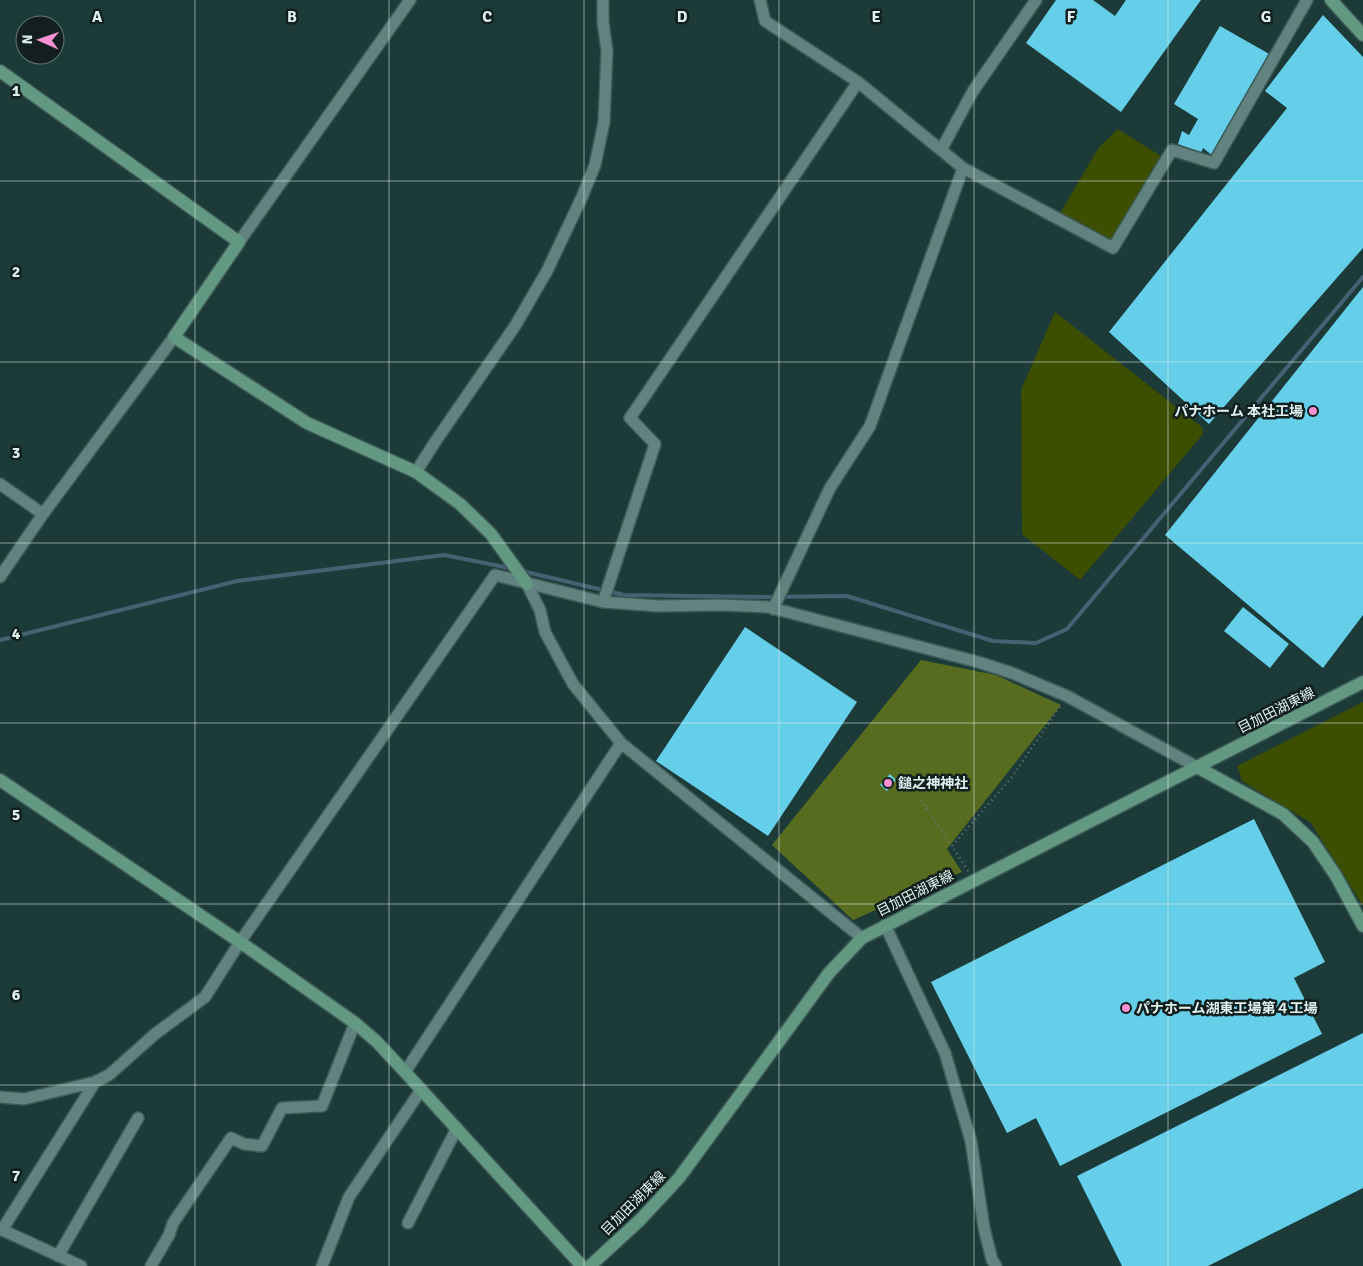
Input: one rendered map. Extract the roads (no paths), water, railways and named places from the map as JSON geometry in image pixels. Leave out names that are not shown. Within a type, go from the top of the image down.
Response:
[{"type":"street","points":[[0,577],[42,514],[174,337],[410,0]]},
{"type":"street","points":[[416,472],[515,326],[547,271],[582,197],[594,165],[604,122],[607,50],[603,22],[603,0]]},
{"type":"street","points":[[760,0],[765,21],[858,82],[963,168],[1113,248],[1172,150],[1214,163],[1307,0]]},
{"type":"street","points":[[941,150],[973,91],[1036,0]]},
{"type":"street","points":[[1331,0],[1363,35]]},
{"type":"street","points":[[0,71],[239,242]]},
{"type":"street","points":[[603,602],[655,444],[630,418],[858,82]]},
{"type":"street","points":[[773,609],[830,488],[870,426],[963,168]]},
{"type":"street","points":[[174,337],[307,423],[416,472],[460,504],[491,534],[526,584],[540,610],[545,632],[573,684],[621,743],[862,938]]},
{"type":"street","points":[[0,484],[42,514]]},
{"type":"street","points":[[0,1096],[24,1099],[94,1082],[109,1075],[155,1034],[204,997],[240,942],[495,575],[603,602],[658,606],[721,605],[773,609],[1012,672],[1067,696],[1283,814],[1313,842],[1336,876],[1363,926]]},
{"type":"street","name":"目加田湖東線","points":[[590,1266],[640,1220],[679,1178],[829,973],[862,938],[884,925],[1363,682]]},
{"type":"street","points":[[405,1072],[621,743]]},
{"type":"street","points":[[0,780],[240,942],[356,1023],[405,1072],[582,1266]]},
{"type":"street","points":[[884,925],[945,1053],[971,1141],[984,1228],[992,1260],[996,1266]]},
{"type":"street","points":[[152,1266],[169,1235],[173,1223],[231,1138],[244,1144],[262,1146],[282,1108],[322,1106],[356,1023]]},
{"type":"street","points":[[81,1266],[1,1230],[94,1082]]},
{"type":"street","points":[[322,1266],[349,1197],[421,1090]]},
{"type":"street","points":[[58,1256],[138,1118]]},
{"type":"street","points":[[408,1223],[457,1128]]},
{"type":"waterway","points":[[522,571],[624,595],[847,596],[993,641],[1036,643],[1067,629],[1363,277]]},
{"type":"waterway","points":[[0,640],[237,581],[444,555],[510,568]]},
{"type":"place","name":"パナホーム 本社工場","points":[[1313,411]]},
{"type":"place","name":"鎚之神神社","points":[[888,783]]},
{"type":"place","name":"パナホーム湖東工場第４工場","points":[[1126,1008]]}]
